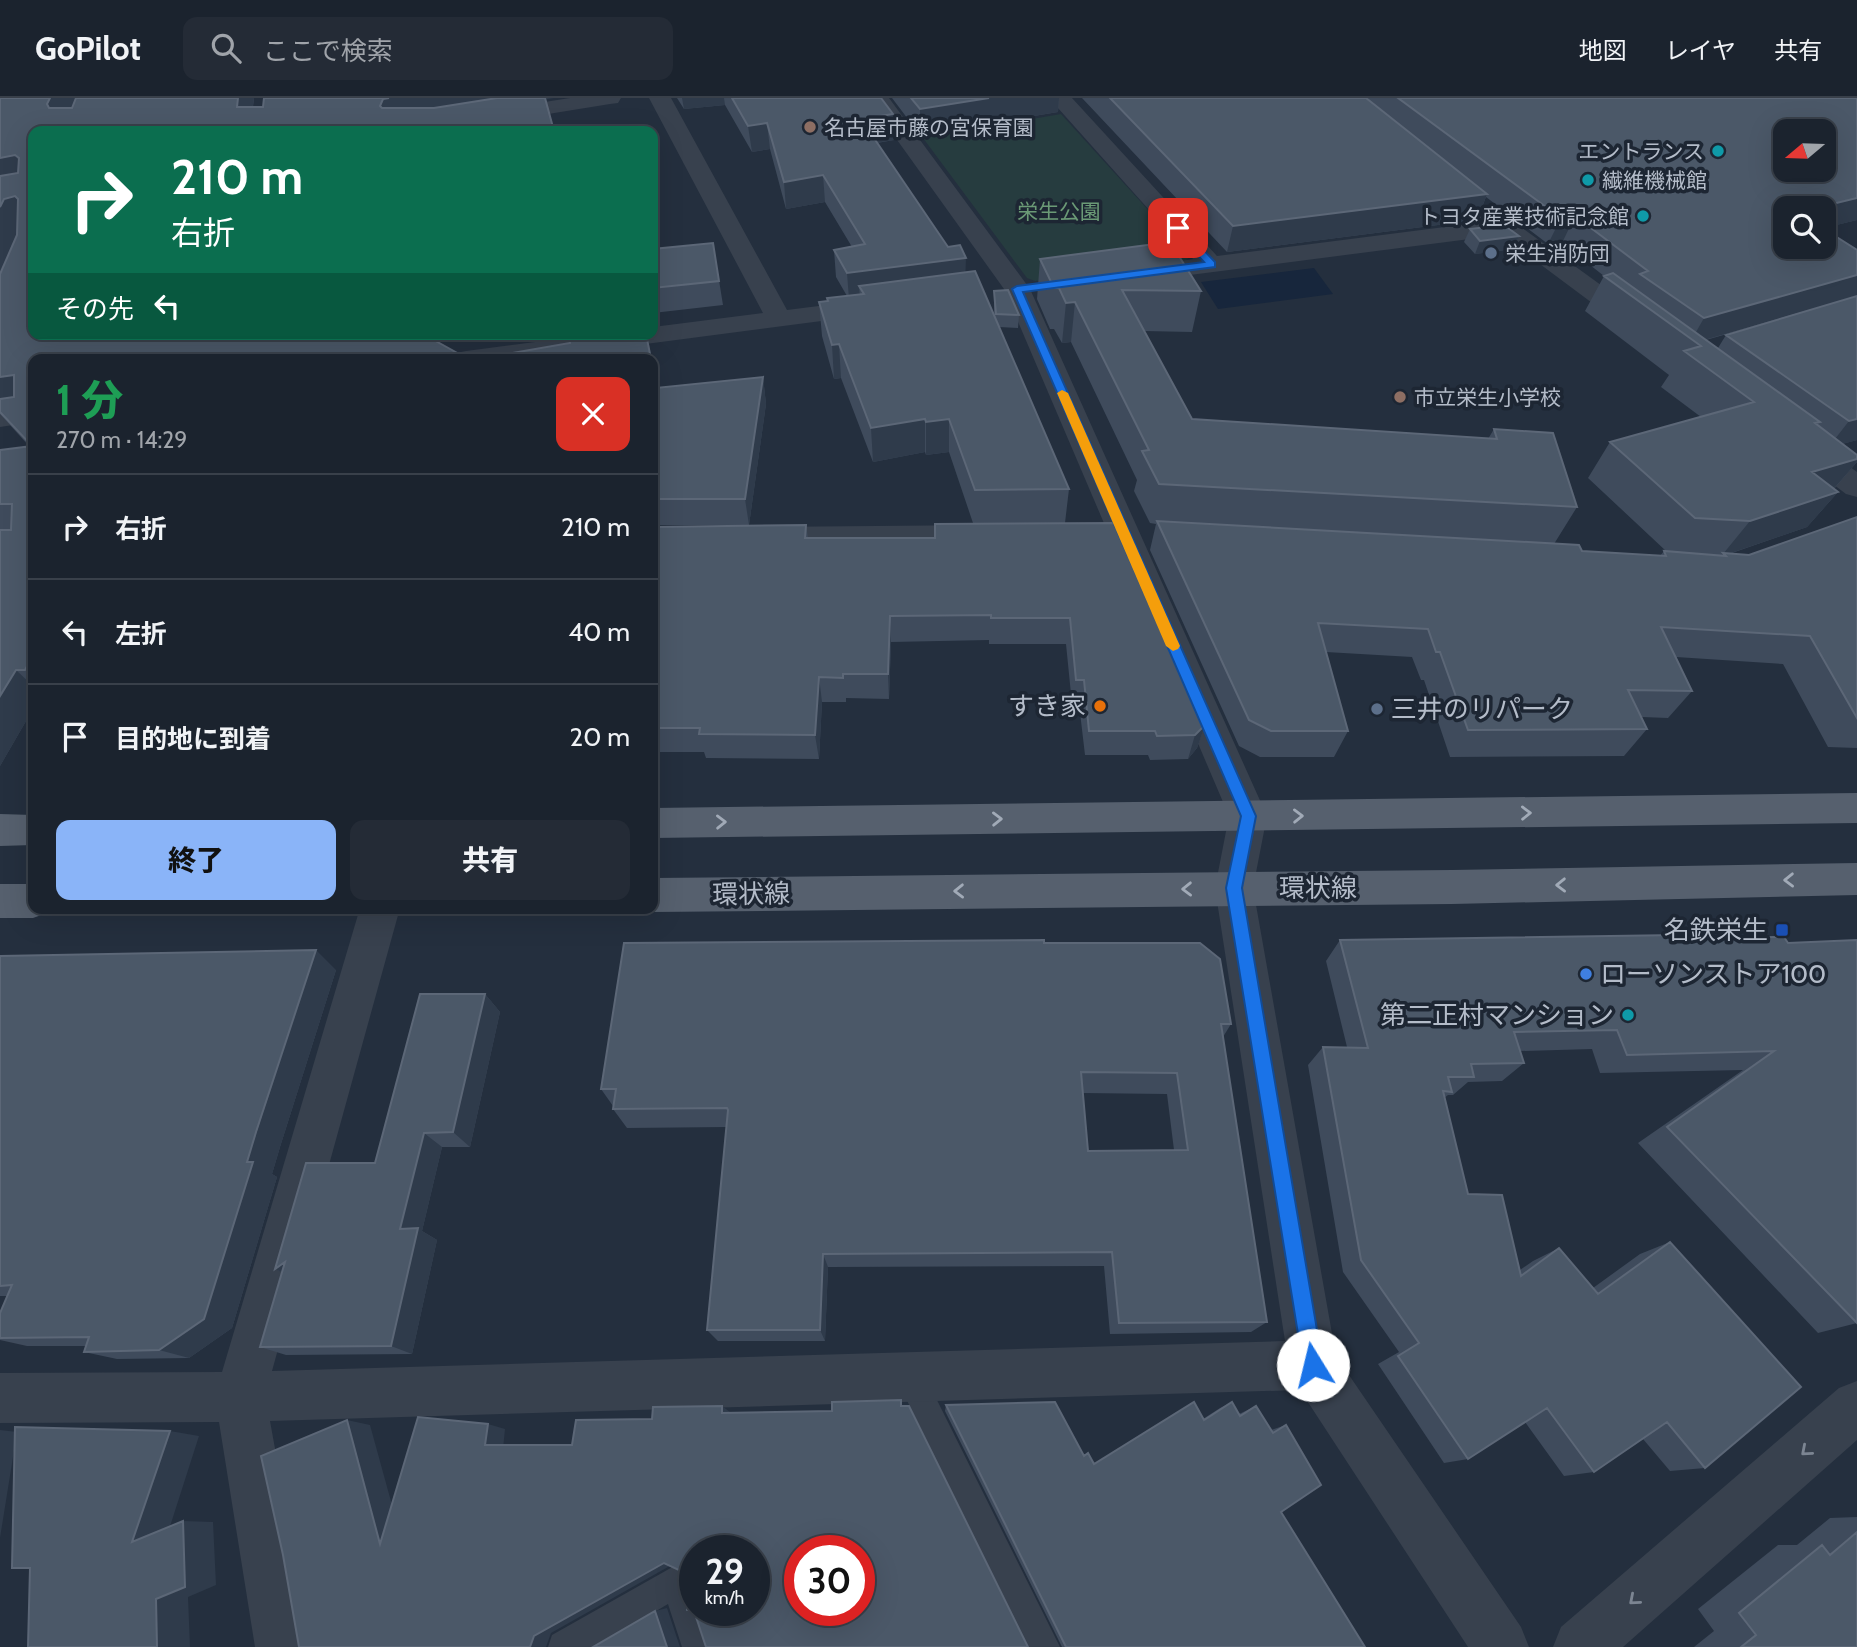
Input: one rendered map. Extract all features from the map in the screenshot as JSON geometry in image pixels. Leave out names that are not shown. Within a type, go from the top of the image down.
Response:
[{"type":"main road","points":[[658,823],[1857,808]]},
{"type":"main road","points":[[0,830],[28,830]]},
{"type":"main road","name":"環状線","points":[[658,895],[1857,879]]},
{"type":"main road","points":[[0,901],[28,901]]},
{"type":"street","points":[[445,98],[448,126]]},
{"type":"street","points":[[459,126],[610,98]]},
{"type":"street","points":[[660,98],[779,319]]},
{"type":"street","points":[[878,98],[1016,289],[1248,816],[1234,888],[1313,1365],[1501,1647]]},
{"type":"street","points":[[1060,98],[1212,265]]},
{"type":"street","points":[[1461,193],[1661,341]]},
{"type":"street","points":[[1108,278],[1504,227]]},
{"type":"street","points":[[658,332],[892,305]]},
{"type":"street","points":[[474,352],[585,340]]},
{"type":"street","points":[[0,418],[28,415]]},
{"type":"street","points":[[1781,430],[1857,486]]},
{"type":"street","points":[[658,539],[1016,536]]},
{"type":"street","points":[[283,1647],[240,1398],[378,914]]},
{"type":"street","points":[[0,1398],[240,1398],[1313,1365]]},
{"type":"street","points":[[1581,1647],[1857,1406]]},
{"type":"lane","points":[[911,1378],[1044,1647]]},
{"type":"lane","points":[[564,1647],[676,1581],[698,1647]]},
{"type":"green space","name":"栄生公園","points":[[1061,114],[1190,256],[1185,262],[1035,281],[1027,278],[923,138]]},
{"type":"water","points":[[1314,268],[1333,294],[1218,309],[1201,282]]},
{"type":"building","points":[[0,98],[50,98],[47,104],[49,108],[72,108],[76,98],[238,98],[237,107],[263,107],[264,98],[389,98],[383,99],[380,106],[382,108],[434,108],[497,98],[545,98],[553,126],[28,126],[28,340],[434,340],[459,354],[28,354],[28,442],[0,412],[0,399],[14,397],[14,375],[0,377],[0,274],[17,235],[18,199],[15,196],[4,199],[0,207],[0,176],[18,173],[19,158],[15,155],[0,158]]},
{"type":"building","points":[[732,98],[881,98],[893,114],[861,119],[948,247],[960,245],[966,258],[847,273],[834,250],[865,244],[823,175],[784,182],[767,123],[748,126]]},
{"type":"building","points":[[911,98],[989,98],[920,109]]},
{"type":"building","points":[[1110,98],[1366,98],[1487,194],[1233,226]]},
{"type":"building","name":"トヨタ産業技術記念館","points":[[1398,98],[1857,98],[1857,198],[1836,203],[1836,196],[1773,196],[1773,259],[1836,259],[1836,237],[1857,250],[1857,275],[1704,318],[1640,274],[1648,271],[1575,216],[1561,218]]},
{"type":"building","points":[[1504,225],[1519,236],[1480,241],[1470,229]]},
{"type":"building","points":[[1170,242],[1201,291],[1122,290],[1192,419],[1497,439],[1494,429],[1553,433],[1577,507],[1159,484],[1142,451],[1149,450],[1075,302],[1066,303],[1059,288],[1054,288],[1040,259]]},
{"type":"building","points":[[713,243],[719,281],[658,287],[658,248]]},
{"type":"building","points":[[975,271],[1069,489],[975,490],[949,419],[926,422],[925,419],[871,428],[839,344],[832,345],[819,302],[828,301],[827,298],[864,294],[859,286]]},
{"type":"building","points":[[1613,273],[1820,422],[1815,423],[1857,455],[1857,459],[1812,472],[1838,492],[1750,521],[1695,518],[1610,442],[1754,402],[1684,351],[1701,346],[1604,276]]},
{"type":"building","points":[[1008,290],[1019,315],[996,314],[994,291]]},
{"type":"building","points":[[1857,296],[1857,419],[1849,421],[1726,335]]},
{"type":"building","points":[[570,340],[647,340],[650,354],[506,354],[570,343]]},
{"type":"building","points":[[763,377],[745,499],[658,499],[658,388]]},
{"type":"building","points":[[28,446],[28,664],[25,670],[16,670],[0,696],[0,530],[11,530],[12,504],[0,504],[0,450]]},
{"type":"building","points":[[1857,517],[1857,718],[1810,636],[1661,627],[1692,691],[1628,690],[1647,729],[1468,730],[1440,652],[1436,652],[1428,629],[1318,623],[1348,731],[1271,731],[1249,720],[1157,521],[1579,545],[1582,551],[1666,556],[1664,551],[1726,556],[1723,553],[1749,555]]},
{"type":"building","points":[[1117,523],[1205,725],[1195,735],[1157,736],[1155,731],[1089,731],[1084,680],[1076,680],[1070,618],[991,618],[991,615],[890,616],[888,674],[819,677],[815,735],[699,734],[700,728],[658,728],[658,527],[806,525],[805,538],[935,538],[935,524]]},
{"type":"building","points":[[1678,935],[1679,938],[1784,937],[1788,943],[1857,940],[1857,1323],[1667,1127],[1774,1051],[1627,1055],[1617,1030],[1514,1032],[1524,1063],[1471,1064],[1474,1077],[1448,1077],[1452,1092],[1443,1091],[1468,1194],[1502,1195],[1521,1276],[1559,1248],[1598,1294],[1670,1242],[1801,1387],[1705,1468],[1667,1422],[1594,1472],[1547,1408],[1468,1459],[1398,1356],[1419,1343],[1361,1260],[1323,1047],[1368,1048],[1340,940]]},
{"type":"building","points":[[1044,940],[1044,943],[1200,943],[1220,959],[1231,1024],[1221,1024],[1267,1322],[1119,1323],[1112,1252],[823,1254],[820,1330],[707,1330],[728,1110],[613,1109],[616,1089],[601,1089],[624,943]],"holes":[[[1081,1072],[1177,1073],[1188,1150],[1088,1151]]]},
{"type":"building","points":[[316,950],[256,1132],[247,1162],[253,1162],[204,1319],[159,1350],[84,1352],[89,1337],[0,1338],[0,1313],[12,1285],[0,1286],[0,956]]},
{"type":"building","points":[[420,994],[485,994],[453,1132],[424,1133],[400,1229],[418,1228],[391,1346],[260,1347],[285,1262],[275,1269],[306,1163],[375,1163]]},
{"type":"building","points":[[901,1400],[901,1406],[909,1406],[1028,1647],[706,1647],[699,1626],[770,1626],[770,1535],[679,1535],[679,1570],[664,1563],[534,1636],[530,1647],[299,1647],[283,1555],[261,1456],[347,1420],[380,1544],[418,1417],[488,1424],[485,1445],[572,1445],[576,1420],[652,1419],[653,1407],[722,1406],[722,1413],[832,1411],[832,1402]]},
{"type":"building","points":[[1055,1402],[1084,1456],[1088,1453],[1094,1464],[1194,1402],[1204,1420],[1232,1402],[1240,1416],[1256,1406],[1273,1433],[1286,1425],[1321,1485],[1281,1512],[1365,1647],[1066,1647],[946,1405]]},
{"type":"building","points":[[15,1427],[170,1431],[132,1542],[183,1521],[185,1587],[156,1599],[157,1647],[28,1647],[30,1568],[12,1568]]},
{"type":"building","points":[[1857,1532],[1857,1647],[1741,1647],[1756,1635],[1739,1613],[1822,1545],[1830,1555]]},
{"type":"building","points":[[655,1611],[667,1647],[593,1647]]},
{"type":"slow traffic","points":[[1062,393],[1173,646]]},
{"type":"place","name":"名古屋市藤の宮保育園","points":[[810,127]]},
{"type":"place","name":"エントランス","points":[[1718,151]]},
{"type":"place","name":"繊維機械館","points":[[1588,180]]},
{"type":"place","name":"トヨタ産業技術記念館","points":[[1643,216]]},
{"type":"place","name":"栄生消防団","points":[[1491,253]]},
{"type":"place","name":"市立栄生小学校","points":[[1400,397]]},
{"type":"place","name":"すき家","points":[[1100,706]]},
{"type":"place","name":"三井のリパーク","points":[[1377,709]]},
{"type":"place","name":"名鉄栄生","points":[[1782,930]]},
{"type":"place","name":"ローソンストア100","points":[[1586,974]]},
{"type":"place","name":"第二正村マンション","points":[[1628,1015]]},
{"type":"route","points":[[1178,228],[1212,265],[1017,289],[1248,816],[1234,888],[1313,1365]]}]
